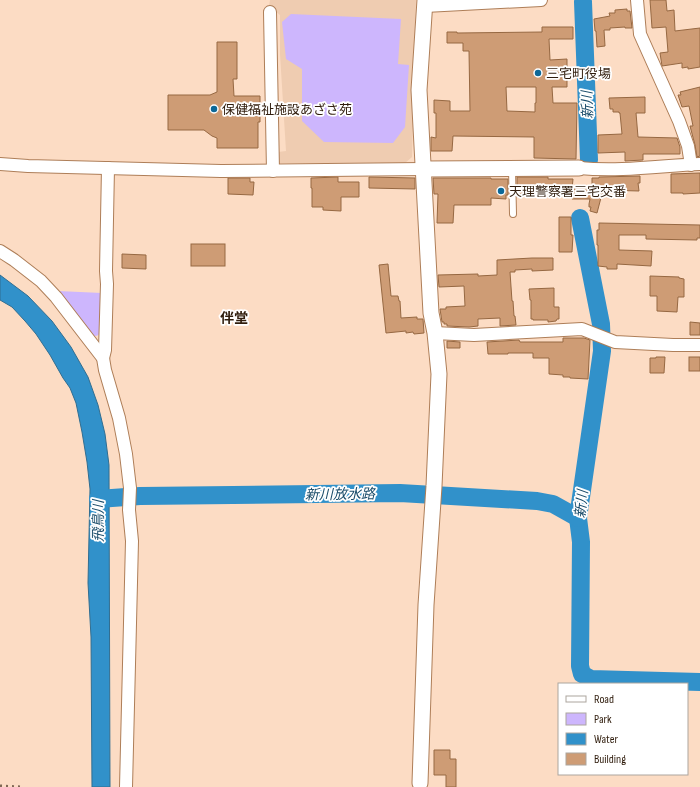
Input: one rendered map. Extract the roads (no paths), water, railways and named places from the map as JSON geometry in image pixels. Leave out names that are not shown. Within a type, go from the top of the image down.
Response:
[{"type":"street","points":[[420,785],[426,605],[434,486],[439,374],[435,333],[431,313],[419,90],[425,3],[541,0]]},
{"type":"street","points":[[0,164],[170,170],[273,171],[512,168],[580,168],[595,170],[696,164],[679,121],[640,34],[637,0]]},
{"type":"street","points":[[270,12],[273,171]]},
{"type":"street","points":[[102,358],[105,350],[108,168]]},
{"type":"street","points":[[0,251],[41,281],[56,297],[102,358],[119,418],[126,454],[130,488],[129,510],[132,541],[126,787]]},
{"type":"street","points":[[435,333],[474,335],[582,330],[615,342],[674,346],[700,345]]},
{"type":"lane","points":[[512,168],[513,214]]},
{"type":"water","name":"飛鳥川","points":[[0,275],[28,296],[52,321],[71,347],[88,377],[98,405],[105,434],[109,465],[110,787],[92,787],[91,637],[88,583],[90,489],[87,462],[76,403],[70,388],[36,334],[12,307],[0,300]]},
{"type":"waterway","name":"新川","points":[[583,2],[589,160]]},
{"type":"waterway","name":"新川","points":[[580,218],[601,324],[602,351],[578,518],[581,542],[580,666],[582,674],[591,679],[700,682]]},
{"type":"waterway","name":"新川放水路","points":[[98,499],[140,496],[400,493],[537,501],[553,504],[578,518]]},
{"type":"railway","points":[[0,786],[21,787]]},
{"type":"place","name":"三宅町役場","points":[[538,73]]},
{"type":"place","name":"保健福祉施設あざさ苑","points":[[214,109]]},
{"type":"place","name":"天理警察署三宅交番","points":[[501,191]]},
{"type":"district","name":"伴堂","points":[[234,318]]}]
